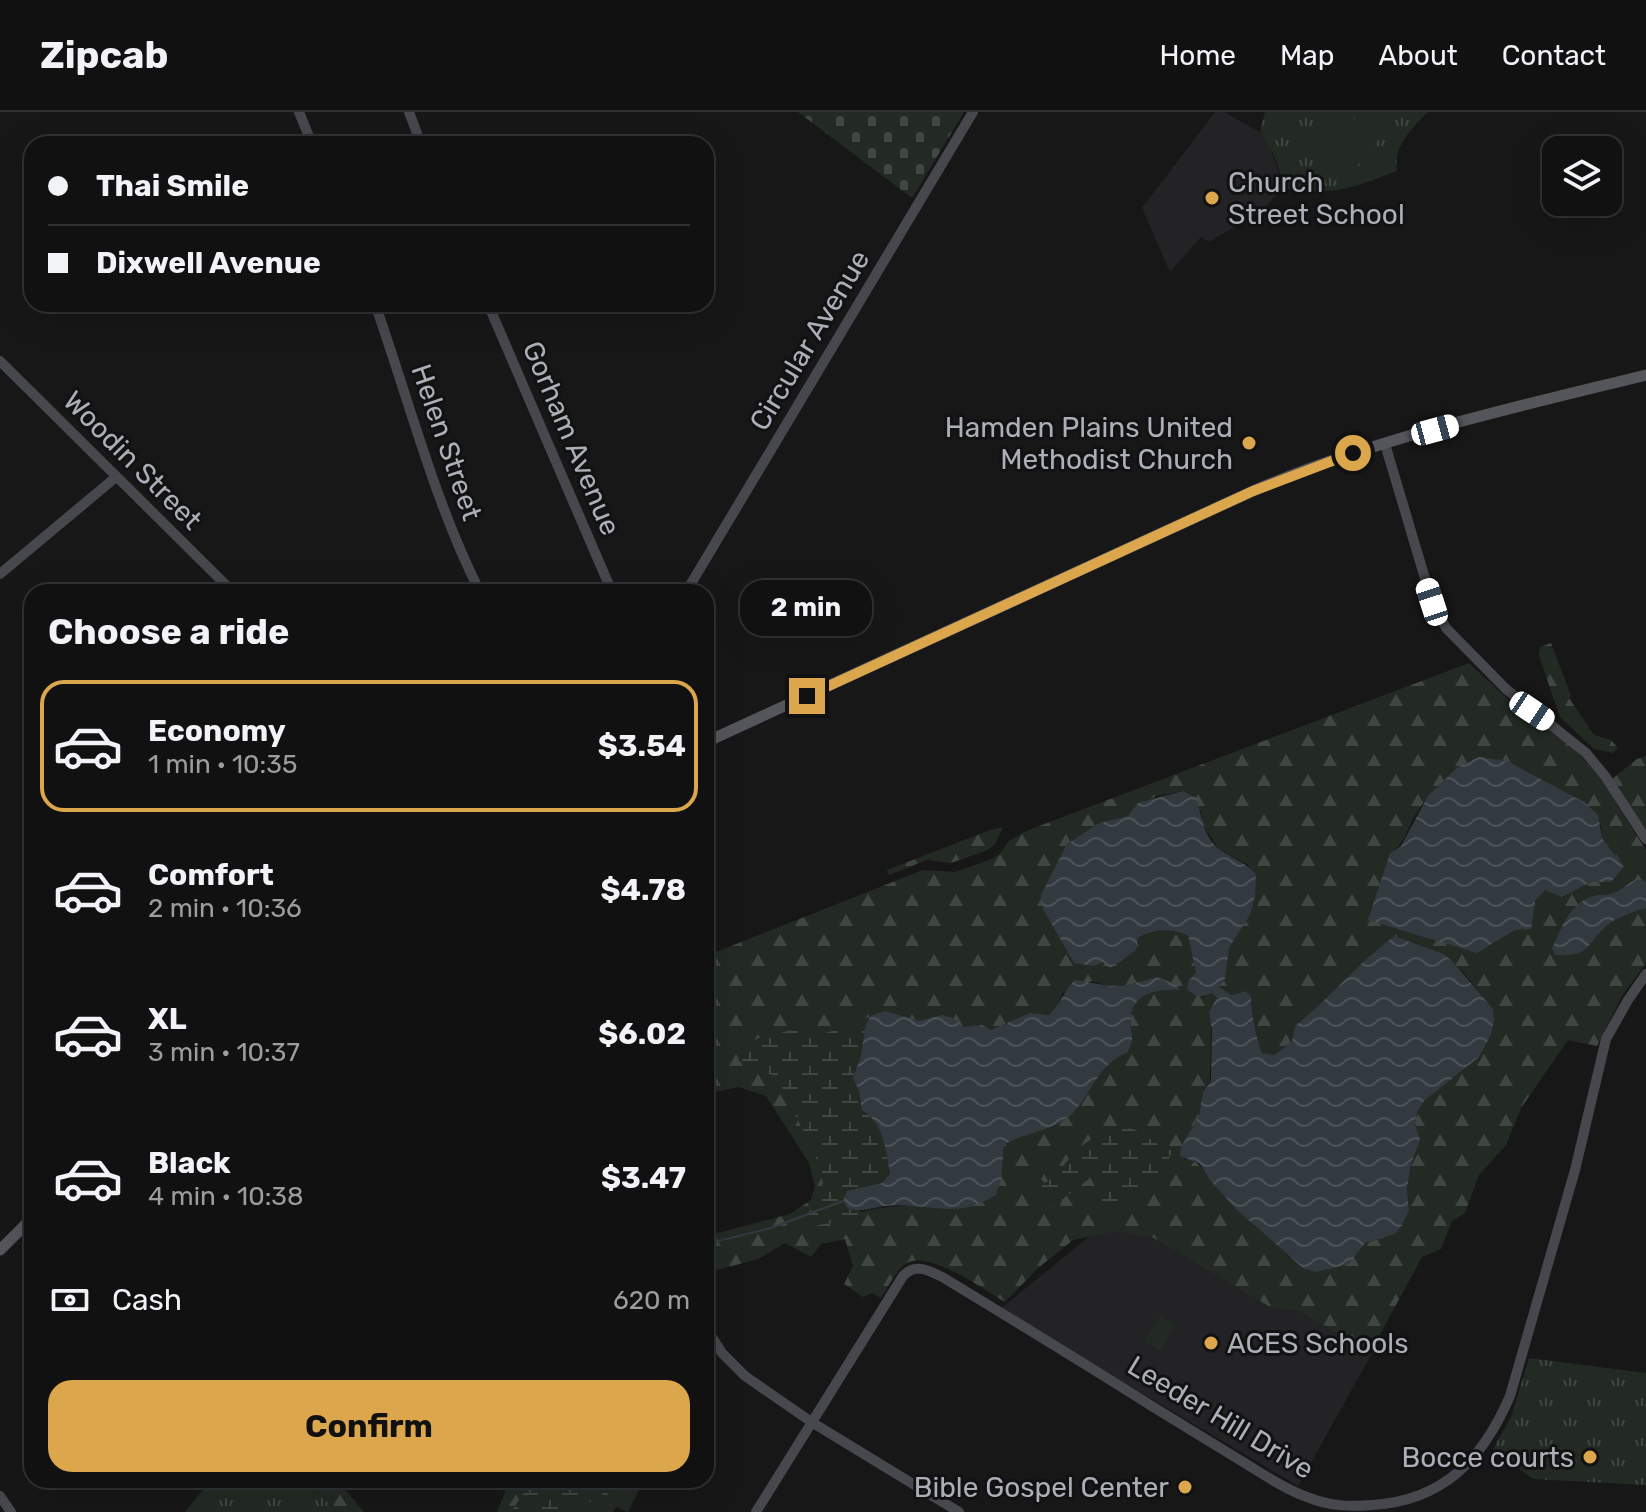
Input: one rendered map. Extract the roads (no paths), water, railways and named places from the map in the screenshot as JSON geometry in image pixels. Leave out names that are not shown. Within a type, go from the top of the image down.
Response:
[{"type":"main road","points":[[714,738],[1253,491],[1322,463],[1646,375]]},
{"type":"main road","points":[[0,1250],[24,1226]]},
{"type":"street","points":[[299,112],[309,136]]},
{"type":"street","points":[[409,112],[418,136]]},
{"type":"street","name":"Circular Avenue","points":[[691,584],[973,112]]},
{"type":"street","name":"Helen Street","points":[[378,312],[460,552],[476,584]]},
{"type":"street","name":"Gorham Avenue","points":[[491,312],[609,584]]},
{"type":"street","name":"Woodin Street","points":[[0,361],[225,584]]},
{"type":"street","points":[[1385,444],[1432,602],[1446,628],[1514,697],[1586,753],[1605,776],[1646,839]]},
{"type":"street","points":[[0,574],[116,477]]},
{"type":"street","name":"Leeder Hill Drive","points":[[813,1423],[903,1276],[908,1271],[921,1268],[944,1278],[1299,1494],[1347,1507],[1409,1500],[1436,1488],[1461,1471],[1478,1454],[1499,1423],[1510,1396],[1575,1170],[1606,1039],[1646,974]]},
{"type":"street","points":[[714,1339],[733,1366],[813,1423],[959,1512]]},
{"type":"street","points":[[756,1512],[813,1423]]},
{"type":"street","points":[[0,1496],[11,1512]]},
{"type":"water","points":[[1479,757],[1507,761],[1584,802],[1598,815],[1602,838],[1624,867],[1611,882],[1591,882],[1562,897],[1545,890],[1535,901],[1531,929],[1515,930],[1477,953],[1368,920],[1390,853],[1401,846],[1428,796],[1458,767]]},
{"type":"water","points":[[1183,791],[1196,798],[1214,844],[1256,874],[1250,915],[1229,948],[1225,979],[1219,987],[1231,995],[1246,991],[1251,996],[1254,1025],[1262,1053],[1274,1055],[1292,1042],[1295,1026],[1394,936],[1444,954],[1493,1009],[1491,1034],[1479,1057],[1424,1101],[1417,1112],[1415,1123],[1420,1140],[1411,1164],[1407,1189],[1409,1210],[1402,1225],[1395,1234],[1365,1243],[1349,1264],[1317,1272],[1304,1269],[1237,1210],[1200,1164],[1180,1156],[1181,1147],[1199,1116],[1203,1092],[1211,1081],[1212,1030],[1209,1012],[1217,998],[1212,993],[1196,996],[1187,989],[1189,980],[1196,973],[1188,936],[1169,931],[1144,935],[1138,938],[1136,950],[1110,968],[1103,962],[1094,966],[1074,963],[1043,909],[1041,895],[1067,844],[1099,823],[1128,816],[1138,803]]},
{"type":"water","points":[[1640,878],[1646,883],[1646,908],[1613,921],[1579,953],[1555,955],[1552,948],[1568,917],[1579,904],[1594,896],[1617,892]]},
{"type":"water","points":[[1157,977],[1177,985],[1179,990],[1157,991],[1138,1001],[1131,1015],[1132,1037],[1127,1053],[1103,1071],[1073,1113],[1058,1124],[1004,1145],[1001,1179],[996,1195],[963,1208],[896,1205],[848,1209],[843,1201],[847,1191],[882,1183],[890,1174],[880,1130],[862,1110],[853,1078],[866,1024],[871,1016],[885,1011],[919,1021],[942,1015],[953,1018],[963,1027],[982,1025],[991,1030],[1030,1013],[1049,1015],[1075,980],[1110,986],[1129,985]]},
{"type":"waterway","points":[[714,1242],[771,1228],[843,1201]]},
{"type":"place","name":"Church Street School","points":[[1212,198]]},
{"type":"place","name":"Hamden Plains United Methodist Church","points":[[1249,443]]},
{"type":"place","name":"ACES Schools","points":[[1211,1343]]},
{"type":"place","name":"Bocce courts","points":[[1590,1457]]},
{"type":"place","name":"Bible Gospel Center","points":[[1185,1487]]}]
